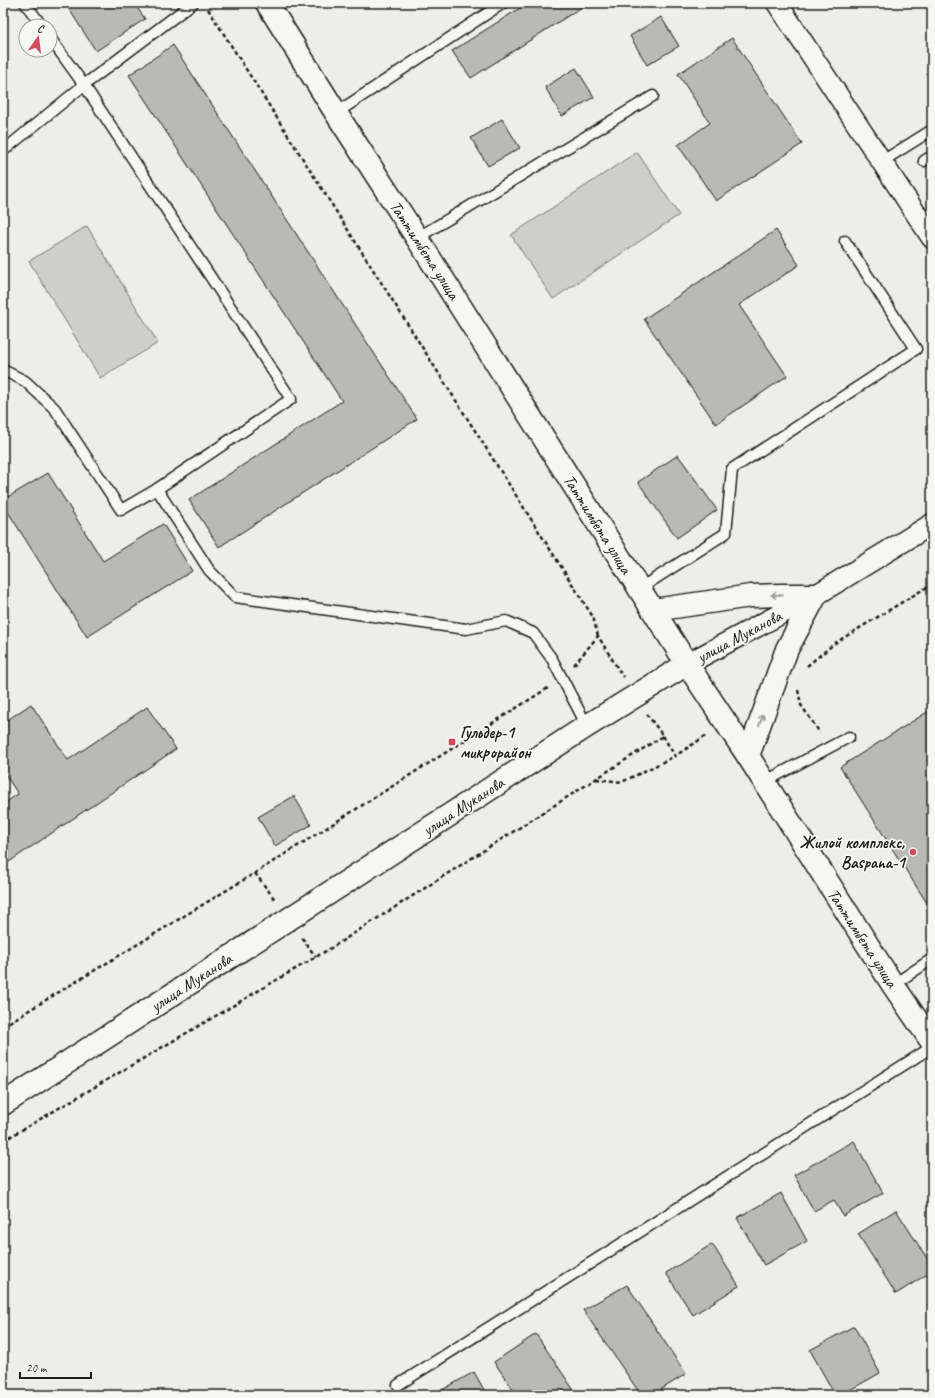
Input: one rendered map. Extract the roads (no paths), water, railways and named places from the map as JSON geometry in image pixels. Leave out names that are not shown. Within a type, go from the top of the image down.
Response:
[{"type":"main road","name":"Таттимбета улица","points":[[267,3],[687,664],[748,756],[893,985],[932,1042]]},
{"type":"main road","points":[[653,610],[751,596],[816,595],[787,649],[748,756]]},
{"type":"main road","name":"улица Муканова","points":[[3,1104],[587,726],[687,664]]},
{"type":"street","points":[[777,3],[932,238]]},
{"type":"street","name":"улица Муканова","points":[[687,664],[816,595],[932,524]]},
{"type":"lane","points":[[25,3],[36,18]]},
{"type":"lane","points":[[3,151],[84,85],[193,3]]},
{"type":"lane","points":[[336,113],[503,3]]},
{"type":"lane","points":[[3,370],[25,381],[55,409],[121,510],[157,489],[291,399],[84,85],[58,49]]},
{"type":"lane","points":[[417,238],[653,96]]},
{"type":"lane","points":[[881,162],[932,130]]},
{"type":"lane","points":[[639,589],[726,533],[732,469],[916,350],[845,241]]},
{"type":"lane","points":[[157,489],[209,570],[235,597],[466,629],[506,621],[534,633],[552,659],[587,726]]},
{"type":"lane","points":[[764,782],[848,737]]},
{"type":"lane","points":[[893,985],[932,959]]},
{"type":"lane","points":[[398,1385],[932,1046]]},
{"type":"place","name":"Гульдер-1 микрорайон","points":[[452,742]]},
{"type":"place","name":"Жилой комплекс, Baspana-1","points":[[913,852]]}]
